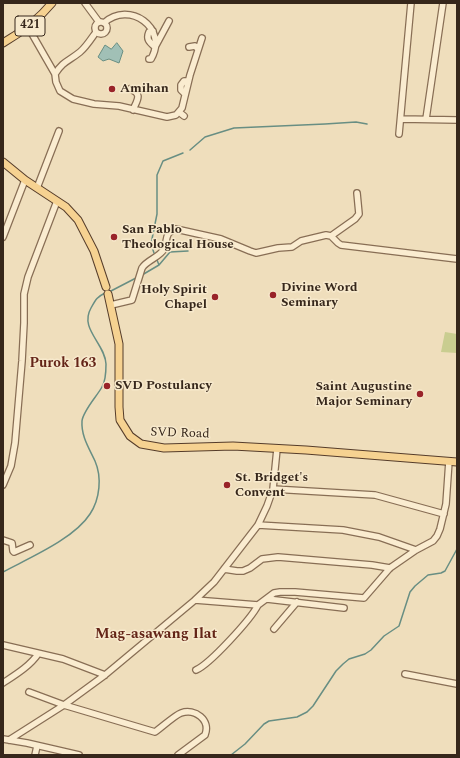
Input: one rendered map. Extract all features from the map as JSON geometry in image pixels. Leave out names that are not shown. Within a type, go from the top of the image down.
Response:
[{"type":"main road","name":"421","points":[[3,43],[28,27],[52,3]]},
{"type":"main road","name":"SVD Road","points":[[3,162],[25,180],[70,210],[78,220],[94,252],[112,305],[119,344],[120,420],[130,436],[141,444],[164,448],[233,446],[457,462]]},
{"type":"street","points":[[85,3],[107,28],[105,32],[99,34],[96,32]]},
{"type":"street","points":[[399,134],[411,3]]},
{"type":"street","points":[[426,119],[442,3]]},
{"type":"street","points":[[55,74],[60,65],[80,52],[89,42],[96,32],[95,26],[121,10],[130,10],[141,14],[148,20],[153,30],[149,32],[147,36],[148,41],[155,47]]},
{"type":"street","points":[[149,59],[151,59],[155,47],[169,20]]},
{"type":"street","points":[[28,27],[55,74],[56,82],[60,91],[81,102],[111,105],[167,117],[176,115],[182,108],[188,81],[202,38]]},
{"type":"street","points":[[189,47],[195,46],[198,49]]},
{"type":"street","points":[[130,89],[136,91],[138,95],[138,100],[132,110]]},
{"type":"street","points":[[179,112],[184,116]]},
{"type":"street","points":[[401,119],[457,120]]},
{"type":"street","points":[[37,188],[59,131]]},
{"type":"street","points":[[3,238],[25,180]]},
{"type":"street","points":[[331,236],[355,219],[359,214],[357,193]]},
{"type":"street","points":[[3,485],[11,466],[15,437],[24,330],[24,294],[28,277],[57,201]]},
{"type":"street","points":[[112,305],[132,300],[145,263],[162,252],[168,234],[171,230],[176,229],[221,239],[256,253],[278,248],[292,247],[302,241],[326,235],[331,236],[341,245],[457,259]]},
{"type":"street","points":[[6,739],[64,705],[105,675],[195,600],[214,582],[258,524],[268,506],[273,488],[277,449]]},
{"type":"street","points":[[196,670],[206,664],[239,630],[255,611],[258,605],[274,593],[295,592],[364,598],[390,568],[416,550],[433,541],[437,536],[446,504],[449,461]]},
{"type":"street","points":[[273,488],[374,495],[444,514]]},
{"type":"street","points":[[258,524],[343,530],[379,537],[416,550]]},
{"type":"street","points":[[3,540],[12,543],[12,551],[14,552],[30,545]]},
{"type":"street","points":[[224,569],[243,571],[250,568],[262,559],[278,557],[372,565],[390,568]]},
{"type":"street","points":[[267,599],[344,608]]},
{"type":"street","points":[[195,600],[258,605]]},
{"type":"street","points":[[274,629],[297,602]]},
{"type":"street","points":[[3,645],[63,659],[105,675]]},
{"type":"street","points":[[3,683],[23,668],[38,654]]},
{"type":"street","points":[[405,674],[457,684]]},
{"type":"street","points":[[29,692],[64,705],[155,732],[181,713],[198,715],[204,719],[206,726],[205,735],[178,755]]},
{"type":"street","points":[[6,739],[79,755]]},
{"type":"street","points":[[35,755],[37,746]]},
{"type":"green space","points":[[445,332],[457,334],[457,353],[441,352]]},
{"type":"water","points":[[117,43],[123,51],[119,63],[109,59],[103,61],[98,57],[105,45],[111,49]]},
{"type":"waterway","points":[[190,150],[205,137],[234,128],[356,122],[367,124]]},
{"type":"waterway","points":[[154,253],[151,244],[157,214],[157,175],[163,161],[183,153]]},
{"type":"waterway","points":[[142,275],[159,265],[170,252],[188,251]]},
{"type":"waterway","points":[[157,260],[159,265]]},
{"type":"waterway","points":[[109,292],[136,278]]},
{"type":"waterway","points":[[3,572],[38,554],[73,532],[90,514],[96,502],[99,488],[99,474],[84,437],[82,421],[87,408],[102,387],[105,379],[105,356],[88,323],[88,316],[91,308],[98,297],[105,293]]},
{"type":"waterway","points":[[231,755],[269,721],[297,717],[307,712],[313,706],[336,671],[343,664],[349,659],[365,654],[371,650],[384,636],[399,626],[410,592],[428,575],[445,571],[457,549]]},
{"type":"place","name":"Amihan","points":[[112,89]]},
{"type":"place","name":"San Pablo Theological House","points":[[114,237]]},
{"type":"place","name":"Divine Word Seminary","points":[[273,295]]},
{"type":"place","name":"Holy Spirit Chapel","points":[[215,297]]},
{"type":"place","name":"SVD Postulancy","points":[[107,386]]},
{"type":"place","name":"Saint Augustine Major Seminary","points":[[420,394]]},
{"type":"place","name":"St. Bridget's Convent","points":[[227,485]]},
{"type":"district","name":"Purok 163","points":[[63,364]]},
{"type":"district","name":"Mag-asawang Ilat","points":[[156,635]]}]
